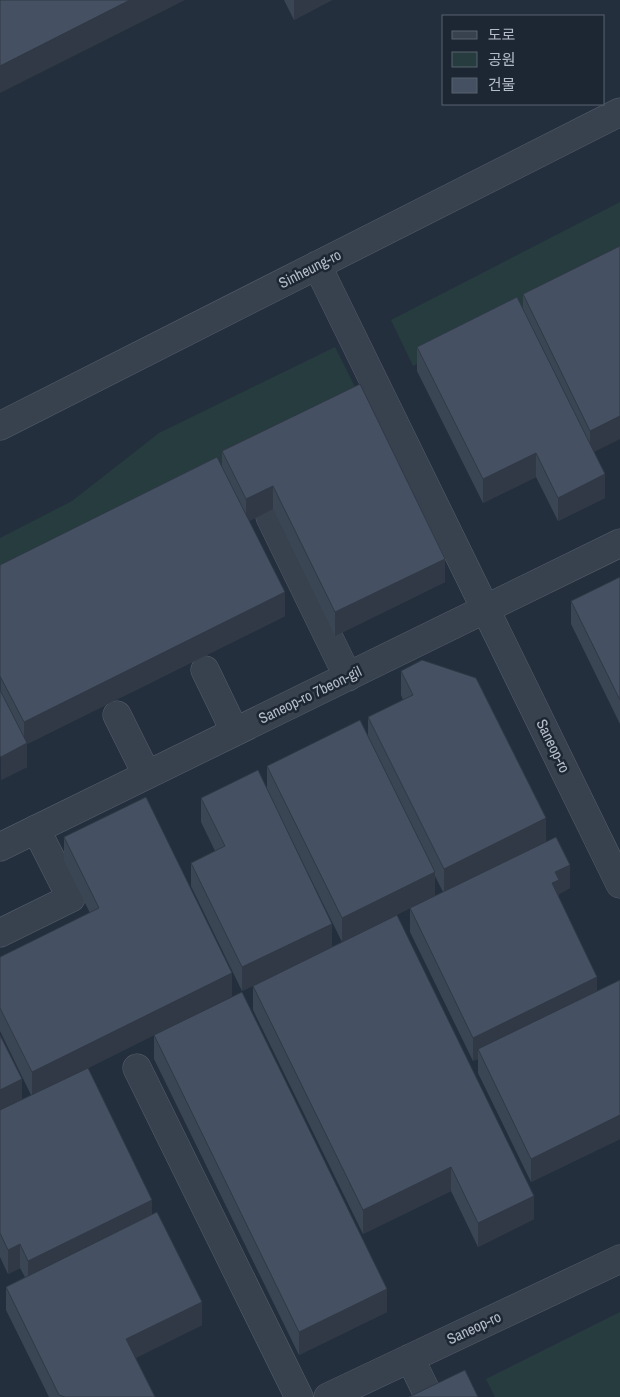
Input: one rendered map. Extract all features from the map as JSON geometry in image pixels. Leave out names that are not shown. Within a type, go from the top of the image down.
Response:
[{"type":"street","name":"Sinheung-ro","points":[[0,426],[620,112]]},
{"type":"street","name":"Saneop-ro","points":[[317,265],[620,884]]},
{"type":"street","points":[[270,517],[348,676]]},
{"type":"street","name":"Saneop-ro 7beon-gil","points":[[0,846],[620,543]]},
{"type":"street","points":[[205,670],[235,732]]},
{"type":"street","points":[[117,715],[147,775]]},
{"type":"street","points":[[0,933],[71,898],[36,829]]},
{"type":"street","points":[[137,1068],[299,1397]]},
{"type":"street","name":"Saneop-ro","points":[[328,1397],[620,1259]]},
{"type":"street","points":[[410,1358],[429,1397]]},
{"type":"green space","points":[[620,202],[620,261],[413,366],[391,320]]},
{"type":"green space","points":[[335,347],[361,399],[0,579],[0,538],[72,501],[159,433]]},
{"type":"green space","points":[[620,1312],[620,1397],[495,1397],[486,1379]]},
{"type":"building","points":[[0,0],[130,0],[0,66]]},
{"type":"building","points":[[620,246],[620,416],[590,431],[523,294]]},
{"type":"building","points":[[517,297],[605,474],[558,498],[536,453],[483,479],[417,347]]},
{"type":"building","points":[[360,384],[445,559],[335,612],[273,486],[246,499],[222,451]]},
{"type":"building","points":[[217,457],[285,592],[24,722],[0,676],[0,565]]},
{"type":"building","points":[[620,577],[620,700],[571,601]]},
{"type":"building","points":[[422,660],[476,678],[546,818],[444,869],[368,717],[413,695],[401,671]]},
{"type":"building","points":[[0,690],[27,743],[1,757],[0,756]]},
{"type":"building","points":[[360,720],[435,872],[342,918],[267,766]]},
{"type":"building","points":[[258,770],[332,924],[242,967],[191,863],[225,846],[201,798]]},
{"type":"building","points":[[146,797],[232,973],[32,1072],[0,1008],[0,957],[99,908],[64,837]]},
{"type":"building","points":[[556,837],[570,865],[555,872],[559,880],[552,883],[597,977],[473,1038],[410,908]]},
{"type":"building","points":[[397,915],[534,1196],[478,1223],[451,1167],[363,1210],[253,986]]},
{"type":"building","points":[[620,980],[620,1115],[531,1159],[478,1049]]},
{"type":"building","points":[[242,992],[387,1289],[299,1332],[154,1035]]},
{"type":"building","points":[[0,1035],[22,1079],[0,1090]]},
{"type":"building","points":[[88,1068],[152,1200],[28,1261],[20,1244],[8,1250],[0,1233],[0,1110]]},
{"type":"building","points":[[157,1212],[202,1302],[126,1339],[155,1397],[65,1397],[59,1395],[6,1287]]},
{"type":"building","points":[[465,1370],[478,1397],[409,1397]]}]
